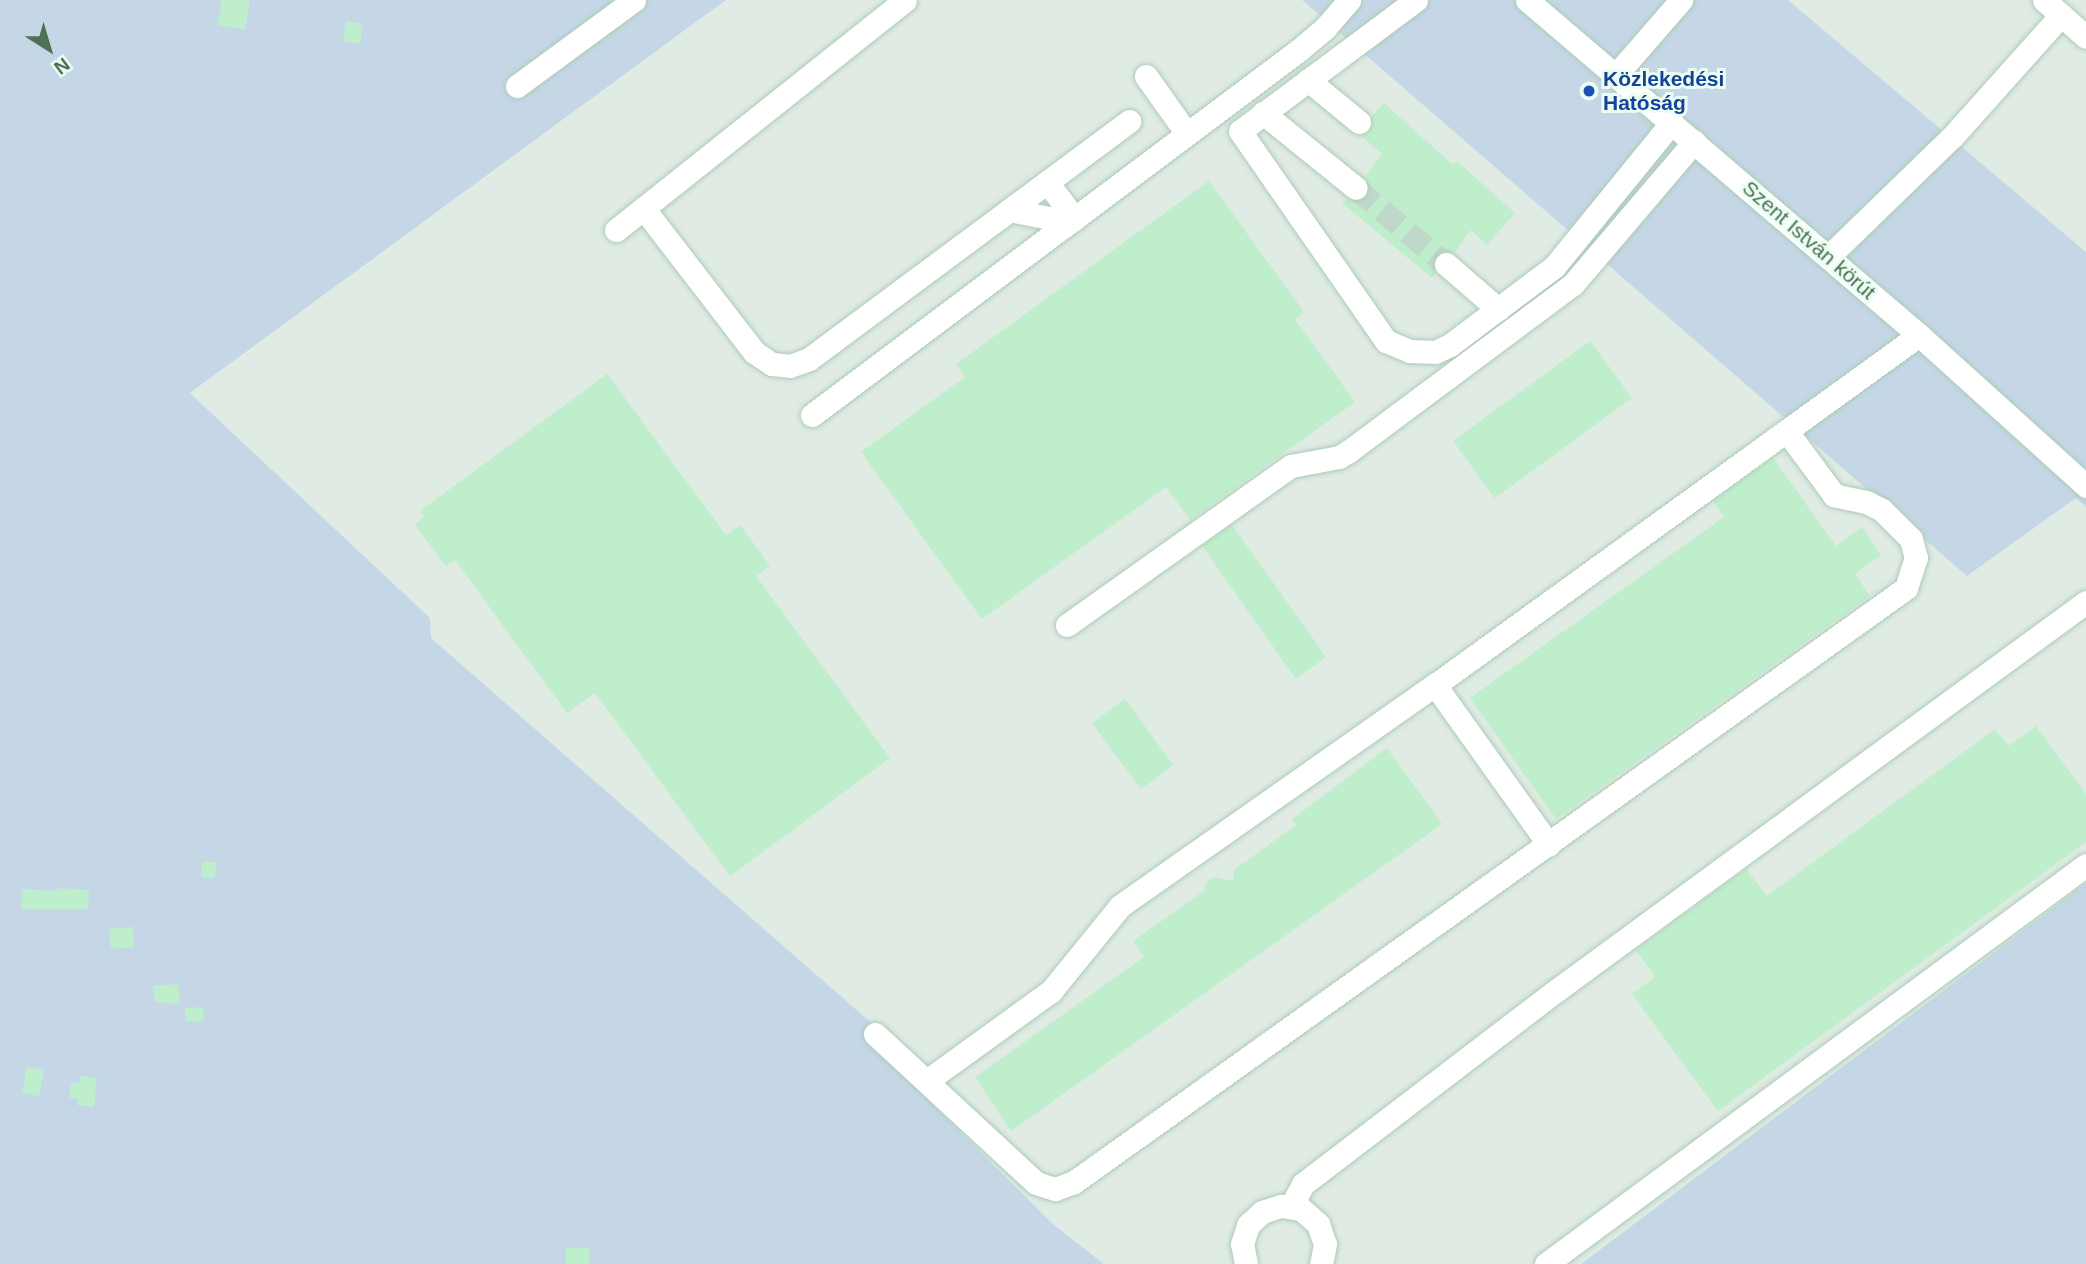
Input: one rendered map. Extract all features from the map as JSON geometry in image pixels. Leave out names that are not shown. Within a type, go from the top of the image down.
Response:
[{"type":"street","points":[[517,86],[635,0]]},
{"type":"street","points":[[616,230],[905,0]]},
{"type":"street","points":[[812,415],[1299,50],[1325,28],[1349,0]]},
{"type":"street","points":[[1416,0],[1240,131],[1386,341],[1410,351],[1435,352],[1450,345],[1554,267],[1672,122]]},
{"type":"street","name":"Szent István körút","points":[[1527,0],[1919,335],[2086,486]]},
{"type":"street","points":[[1615,76],[1681,0]]},
{"type":"street","points":[[2044,0],[2086,37]]},
{"type":"street","points":[[1828,257],[1952,137],[2061,15]]},
{"type":"street","points":[[1146,76],[1187,134]]},
{"type":"street","points":[[1308,80],[1359,122]]},
{"type":"street","points":[[1263,113],[1356,188]]},
{"type":"street","points":[[644,209],[754,352],[781,366],[809,359],[1129,121]]},
{"type":"street","points":[[1067,625],[1291,466],[1339,457],[1349,451],[1573,284],[1694,142]]},
{"type":"street","points":[[1047,182],[1073,220]]},
{"type":"street","points":[[1009,210],[1073,220]]},
{"type":"street","points":[[1446,264],[1497,309]]},
{"type":"street","points":[[928,1080],[1051,991],[1121,906],[1788,433],[1919,335]]},
{"type":"street","points":[[875,1034],[928,1080],[1036,1183],[1046,1189],[1063,1188],[1549,845],[1906,588],[1916,558],[1911,539],[1882,510],[1866,502],[1834,495],[1788,433]]},
{"type":"street","points":[[1291,1206],[1303,1184],[1569,982],[2086,602]]},
{"type":"street","points":[[1435,685],[1549,845]]},
{"type":"street","points":[[1546,1264],[2086,865]]},
{"type":"street","points":[[1246,1264],[1242,1244],[1248,1225],[1271,1208],[1291,1206],[1301,1209],[1318,1224],[1325,1244],[1321,1264]]},
{"type":"shaded area","points":[[0,0],[726,0],[190,393],[430,618],[431,638],[875,1026],[865,1037],[1053,1224],[1104,1264],[0,1264]]},
{"type":"shaded area","points":[[726,0],[1302,0],[1967,575],[2076,498],[2086,507],[2086,883],[1581,1264],[1104,1264],[1053,1224],[865,1037],[875,1026],[431,638],[430,618],[190,393]]},
{"type":"shaded area","points":[[1302,0],[1788,0],[2086,252],[2086,507],[2076,498],[1967,576]]},
{"type":"shaded area","points":[[1788,0],[2086,0],[2086,252],[1991,172]]},
{"type":"shaded area","points":[[2086,883],[2086,1264],[1581,1264]]},
{"type":"building","points":[[222,0],[250,0],[245,30],[217,25]]},
{"type":"building","points":[[346,21],[363,24],[360,44],[343,41]]},
{"type":"building","points":[[1384,103],[1453,165],[1457,161],[1515,213],[1487,245],[1471,230],[1454,253],[1442,251],[1436,254],[1432,262],[1436,274],[1432,278],[1342,203],[1347,199],[1362,201],[1370,191],[1365,177],[1382,154],[1361,136],[1370,130],[1372,116]]},
{"type":"building","points":[[1209,181],[1304,312],[1295,319],[1355,402],[1190,520],[1166,487],[982,619],[861,452],[965,377],[956,364]]},
{"type":"building","points":[[1590,341],[1632,398],[1495,498],[1453,441]]},
{"type":"building","points":[[607,374],[726,535],[740,525],[770,566],[756,576],[890,758],[730,876],[595,693],[567,713],[455,560],[446,566],[415,525],[424,517],[420,511]]},
{"type":"building","points":[[1773,458],[1836,546],[1862,527],[1881,555],[1855,574],[1870,596],[1556,819],[1470,698],[1724,517],[1713,501]]},
{"type":"building","points":[[1232,525],[1326,657],[1296,679],[1202,546]]},
{"type":"building","points":[[1125,699],[1173,765],[1141,789],[1092,723]]},
{"type":"building","points":[[2036,726],[2086,794],[2086,842],[1718,1111],[1632,994],[1655,977],[1636,950],[1746,869],[1767,896],[1995,729],[2008,746]]},
{"type":"building","points":[[1387,748],[1442,824],[1011,1131],[975,1077],[1144,957],[1133,941],[1204,891],[1207,882],[1214,877],[1233,881],[1234,870],[1296,825],[1292,819]]},
{"type":"building","points":[[202,862],[216,862],[215,878],[201,877]]},
{"type":"building","points":[[57,888],[89,890],[88,909],[21,909],[22,889],[57,891]]},
{"type":"building","points":[[133,927],[134,947],[111,949],[109,929]]},
{"type":"building","points":[[178,984],[180,1004],[155,1002],[153,986]]},
{"type":"building","points":[[203,1007],[204,1021],[186,1022],[185,1008]]},
{"type":"building","points":[[27,1067],[44,1070],[39,1096],[22,1093]]},
{"type":"building","points":[[80,1076],[97,1078],[94,1107],[77,1105],[78,1099],[69,1098],[71,1083],[79,1083]]},
{"type":"building","points":[[566,1248],[589,1248],[589,1264],[566,1264]]},
{"type":"tunnel","points":[[1356,188],[1446,264]]},
{"type":"place","name":"Közlekedési Hatóság","points":[[1589,91]]}]
